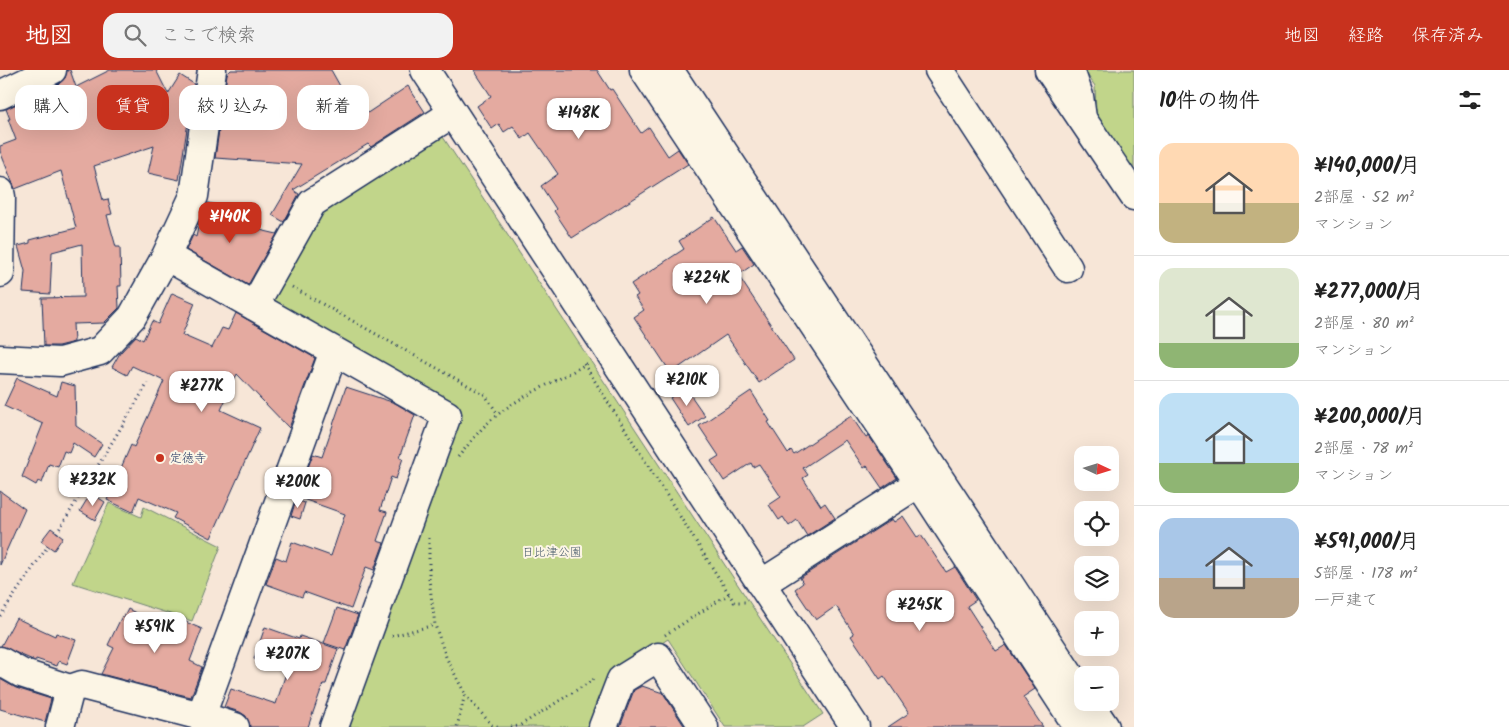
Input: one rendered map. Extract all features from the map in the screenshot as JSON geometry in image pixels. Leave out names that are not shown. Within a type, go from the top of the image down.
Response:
[{"type":"street","points":[[0,95],[52,70]]},
{"type":"street","points":[[0,359],[60,362],[100,351],[132,317],[166,256],[194,196],[212,70]]},
{"type":"street","points":[[425,70],[761,584],[846,724]]},
{"type":"street","points":[[644,70],[919,483],[1078,727]]},
{"type":"street","points":[[669,70],[1074,682]]},
{"type":"street","points":[[939,70],[1068,268]]},
{"type":"street","points":[[1038,70],[1073,95]]},
{"type":"street","points":[[1049,70],[1073,95],[1134,196]]},
{"type":"street","points":[[254,306],[312,203],[453,113]]},
{"type":"street","points":[[0,192],[2,197],[0,273]]},
{"type":"street","points":[[166,256],[447,415],[334,727]]},
{"type":"street","points":[[201,716],[334,351]]},
{"type":"street","points":[[761,584],[919,483]]},
{"type":"street","points":[[603,727],[621,680],[658,657],[704,727]]},
{"type":"street","points":[[0,661],[21,673],[70,689],[82,685],[201,716],[235,727]]},
{"type":"street","points":[[60,727],[70,689]]},
{"type":"street","points":[[1094,711],[1104,727]]},
{"type":"path","points":[[271,275],[485,395],[498,414]]},
{"type":"path","points":[[454,466],[458,458],[488,422],[498,414],[534,391],[570,373],[593,358]]},
{"type":"path","points":[[584,364],[729,594]]},
{"type":"path","points":[[57,533],[148,384]]},
{"type":"path","points":[[431,530],[429,538],[429,579],[435,625],[446,657],[465,694],[492,725],[501,727]]},
{"type":"path","points":[[0,616],[48,546]]},
{"type":"path","points":[[369,629],[389,637],[435,625]]},
{"type":"path","points":[[457,727],[465,694]]},
{"type":"green space","points":[[1084,70],[1134,70],[1134,171],[1096,113],[1095,86]]},
{"type":"green space","name":"日比津公園","points":[[436,135],[443,137],[823,714],[803,727],[725,727],[668,639],[614,675],[595,727],[344,727],[457,411],[265,302],[318,209]]},
{"type":"green space","points":[[109,503],[141,517],[144,507],[221,546],[192,621],[73,583]]},
{"type":"building","points":[[67,70],[70,70],[75,85],[57,85],[65,78]]},
{"type":"building","points":[[110,70],[156,70],[164,85],[97,85],[97,130],[169,130],[169,92],[180,75],[194,84],[179,85],[179,130],[187,130],[179,180],[148,173],[154,146],[94,166],[103,200],[108,199],[112,214],[107,215],[116,247],[120,247],[121,286],[118,286],[119,308],[104,323],[73,324],[74,342],[58,346],[44,346],[42,298],[83,297],[82,244],[52,252],[50,294],[23,292],[25,271],[18,246],[30,243],[30,240],[76,228],[61,171],[15,189],[0,151],[0,146],[16,140],[6,109],[15,105],[15,130],[87,130],[87,85],[80,85]]},
{"type":"building","points":[[231,70],[331,70],[339,85],[297,85],[297,130],[369,130],[369,112],[408,86],[425,112],[371,147],[368,144],[293,190],[299,194],[284,222],[272,215],[302,164],[215,158],[219,130],[287,130],[287,85],[225,85],[227,74]]},
{"type":"building","points":[[474,70],[597,70],[641,133],[649,127],[668,156],[678,149],[688,164],[572,238],[554,211],[556,209],[541,186],[558,174],[530,133],[522,139],[513,126],[504,132],[499,124],[492,129],[477,106],[491,96]]},
{"type":"building","points":[[208,203],[233,208],[230,223],[277,234],[248,285],[186,250],[193,235],[196,237],[199,223]]},
{"type":"building","points":[[714,217],[736,250],[742,246],[754,264],[738,275],[794,360],[759,383],[726,335],[671,373],[634,317],[644,310],[635,297],[638,295],[631,284],[684,249],[679,241]]},
{"type":"building","points":[[172,293],[195,303],[182,335],[212,348],[222,328],[228,330],[236,313],[315,358],[289,428],[237,374],[221,410],[260,428],[211,538],[173,518],[176,513],[139,497],[133,512],[107,500],[131,445],[134,447],[164,381],[132,366],[127,375],[112,367],[120,353],[136,336],[143,340],[152,321],[158,324]]},
{"type":"building","points":[[17,378],[57,396],[61,382],[75,386],[76,426],[102,444],[94,457],[73,443],[69,453],[64,451],[58,467],[49,464],[42,483],[38,481],[36,485],[22,477],[43,424],[4,406]]},
{"type":"building","points":[[346,387],[395,403],[415,415],[400,457],[403,458],[396,479],[391,477],[380,510],[387,512],[377,541],[384,543],[374,570],[366,567],[351,609],[304,592],[302,597],[266,584],[276,557],[286,561],[292,542],[331,556],[345,514],[297,497],[313,454],[322,457]]},
{"type":"building","points":[[685,387],[705,416],[689,427],[670,398]]},
{"type":"building","points":[[751,391],[788,453],[791,450],[794,454],[851,416],[866,438],[869,436],[897,478],[882,488],[867,466],[864,468],[845,440],[803,468],[808,475],[803,478],[821,506],[825,503],[835,518],[807,536],[797,520],[789,526],[783,517],[779,520],[769,505],[781,497],[759,464],[753,467],[751,463],[724,481],[711,461],[719,456],[699,426]]},
{"type":"building","points":[[0,491],[25,509],[0,565]]},
{"type":"building","points":[[91,493],[105,502],[95,520],[80,511]]},
{"type":"building","points":[[296,500],[305,503],[300,519],[291,516]]},
{"type":"building","points":[[903,516],[917,537],[921,535],[946,572],[955,567],[976,600],[967,606],[996,651],[1006,645],[1035,689],[1023,697],[1043,727],[888,727],[909,713],[884,676],[880,679],[851,636],[854,634],[836,606],[816,620],[795,589],[803,583],[800,578],[892,519],[894,522]]},
{"type":"building","points":[[51,528],[63,537],[54,550],[41,541]]},
{"type":"building","points":[[337,608],[358,615],[345,650],[324,643]]},
{"type":"building","points":[[128,609],[171,631],[176,618],[202,629],[190,661],[202,667],[191,697],[134,683],[128,679],[128,681],[101,674],[114,648],[108,645],[122,616],[124,617]]},
{"type":"building","points":[[16,618],[55,636],[56,633],[76,640],[67,664],[59,661],[57,666],[36,659],[35,661],[1,646]]},
{"type":"building","points":[[265,627],[299,639],[300,636],[338,649],[308,727],[250,727],[246,716],[224,707],[231,689],[276,704],[287,670],[254,659]]},
{"type":"building","points":[[0,679],[16,688],[51,699],[45,722],[0,709]]},
{"type":"building","points":[[642,686],[663,693],[685,727],[620,727],[634,690]]},
{"type":"place","name":"定徳寺","points":[[160,458]]}]
